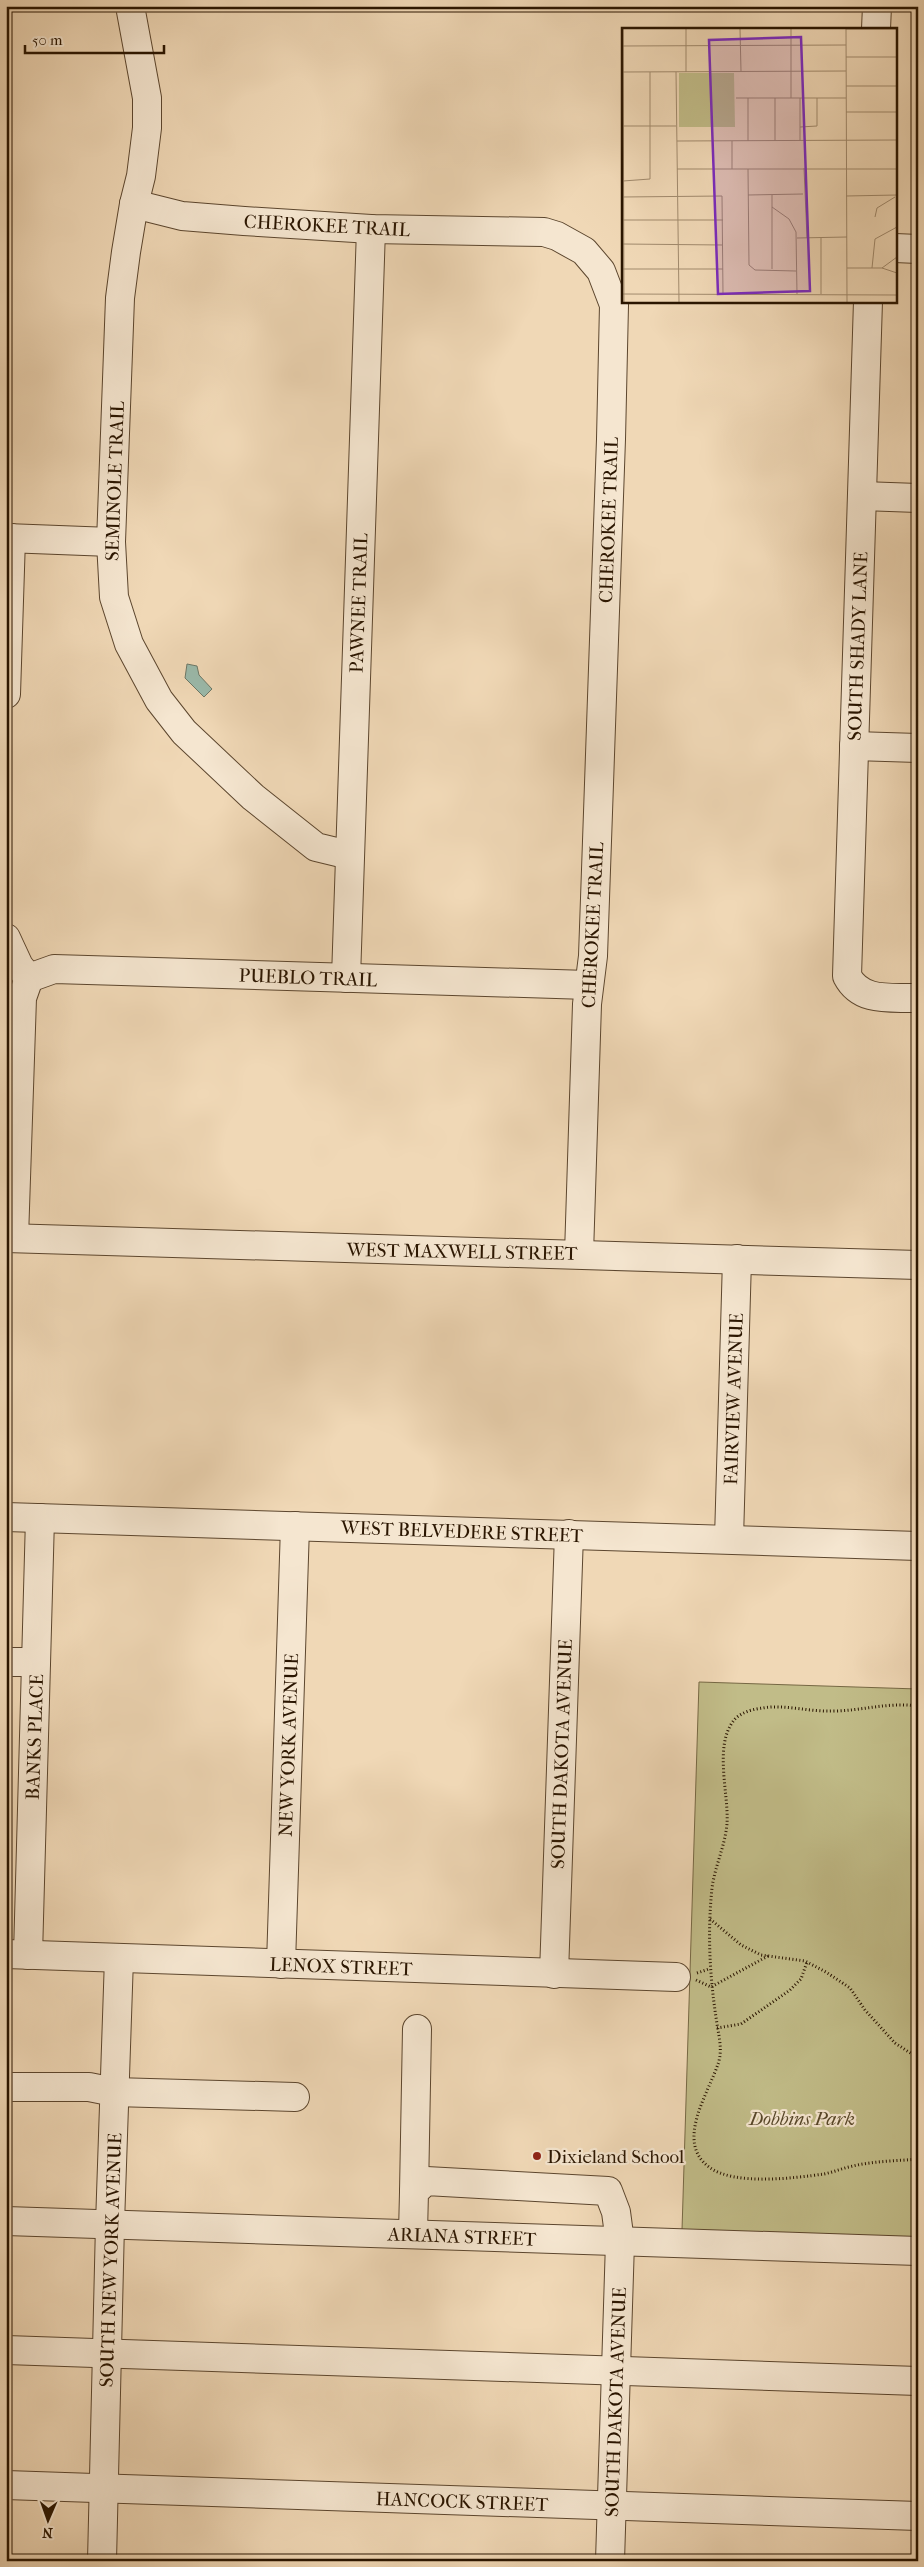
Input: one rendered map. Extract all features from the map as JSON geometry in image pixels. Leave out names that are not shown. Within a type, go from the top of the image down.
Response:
[{"type":"street","name":"SEMINOLE TRAIL","points":[[130,6],[147,98],[148,128],[141,176],[134,204],[119,315],[110,542],[114,597],[122,627],[159,700],[184,732],[252,797],[316,847],[349,855]]},
{"type":"street","points":[[876,28],[877,6]]},
{"type":"street","name":"CHEROKEE TRAIL","points":[[134,204],[182,216],[371,228],[544,232],[557,236],[584,251],[601,270],[614,305],[593,946],[588,985],[579,1254]]},
{"type":"street","name":"PAWNEE TRAIL","points":[[346,978],[371,228]]},
{"type":"street","points":[[896,248],[918,249]]},
{"type":"street","name":"SOUTH SHADY LANE","points":[[868,302],[847,976],[855,989],[868,996],[918,998]]},
{"type":"street","points":[[862,496],[918,498]]},
{"type":"street","points":[[6,694],[9,538],[110,542]]},
{"type":"street","points":[[854,746],[918,748]]},
{"type":"street","points":[[6,938],[19,966],[29,978],[22,998],[10,1238]]},
{"type":"street","name":"PUEBLO TRAIL","points":[[29,978],[54,970],[588,985]]},
{"type":"street","name":"WEST MAXWELL STREET","points":[[10,1238],[918,1265]]},
{"type":"street","name":"FAIRVIEW AVENUE","points":[[729,1540],[738,1260]]},
{"type":"street","name":"WEST BELVEDERE STREET","points":[[6,1517],[918,1546]]},
{"type":"street","name":"BANKS PLACE","points":[[17,1954],[36,1662],[40,1518]]},
{"type":"street","name":"NEW YORK AVENUE","points":[[281,1964],[295,1526]]},
{"type":"street","name":"SOUTH DAKOTA AVENUE","points":[[554,1974],[569,1534]]},
{"type":"street","points":[[6,1662],[36,1662]]},
{"type":"street","name":"LENOX STREET","points":[[17,1954],[676,1977]]},
{"type":"street","name":"SOUTH NEW YORK AVENUE","points":[[102,2561],[110,2224],[119,1958]]},
{"type":"street","points":[[413,2234],[418,2029]]},
{"type":"street","points":[[6,2087],[90,2087],[114,2092],[295,2097]]},
{"type":"street","name":"SOUTH DAKOTA AVENUE","points":[[414,2192],[426,2181],[608,2191],[616,2212],[620,2242],[610,2561]]},
{"type":"street","name":"ARIANA STREET","points":[[6,2221],[918,2252]]},
{"type":"street","points":[[6,2350],[615,2369],[631,2372],[918,2381]]},
{"type":"street","name":"HANCOCK STREET","points":[[6,2486],[918,2516]]},
{"type":"path","points":[[918,1706],[881,1704],[833,1711],[765,1707],[741,1713],[734,1720],[725,1739],[723,1757],[728,1796],[727,1827],[713,1885],[710,1919],[711,1987],[720,2045],[719,2063],[697,2118],[694,2138],[696,2153],[708,2167],[723,2175],[786,2179],[825,2174],[854,2165],[918,2159]]},
{"type":"path","points":[[710,1919],[741,1945],[761,1955],[807,1962],[850,1988],[865,2010],[895,2044],[918,2058]]},
{"type":"path","points":[[711,1987],[770,1956]]},
{"type":"path","points":[[718,2028],[742,2024],[790,1990],[801,1979],[807,1962]]},
{"type":"path","points":[[676,1977],[700,1981],[711,1987]]},
{"type":"green space","name":"Dobbins Park","points":[[699,1682],[918,1689],[918,2238],[682,2230]]},
{"type":"shaded area","points":[[187,664],[197,666],[199,675],[212,689],[204,697],[185,678]]},
{"type":"place","name":"Dixieland School","points":[[537,2156]]}]
